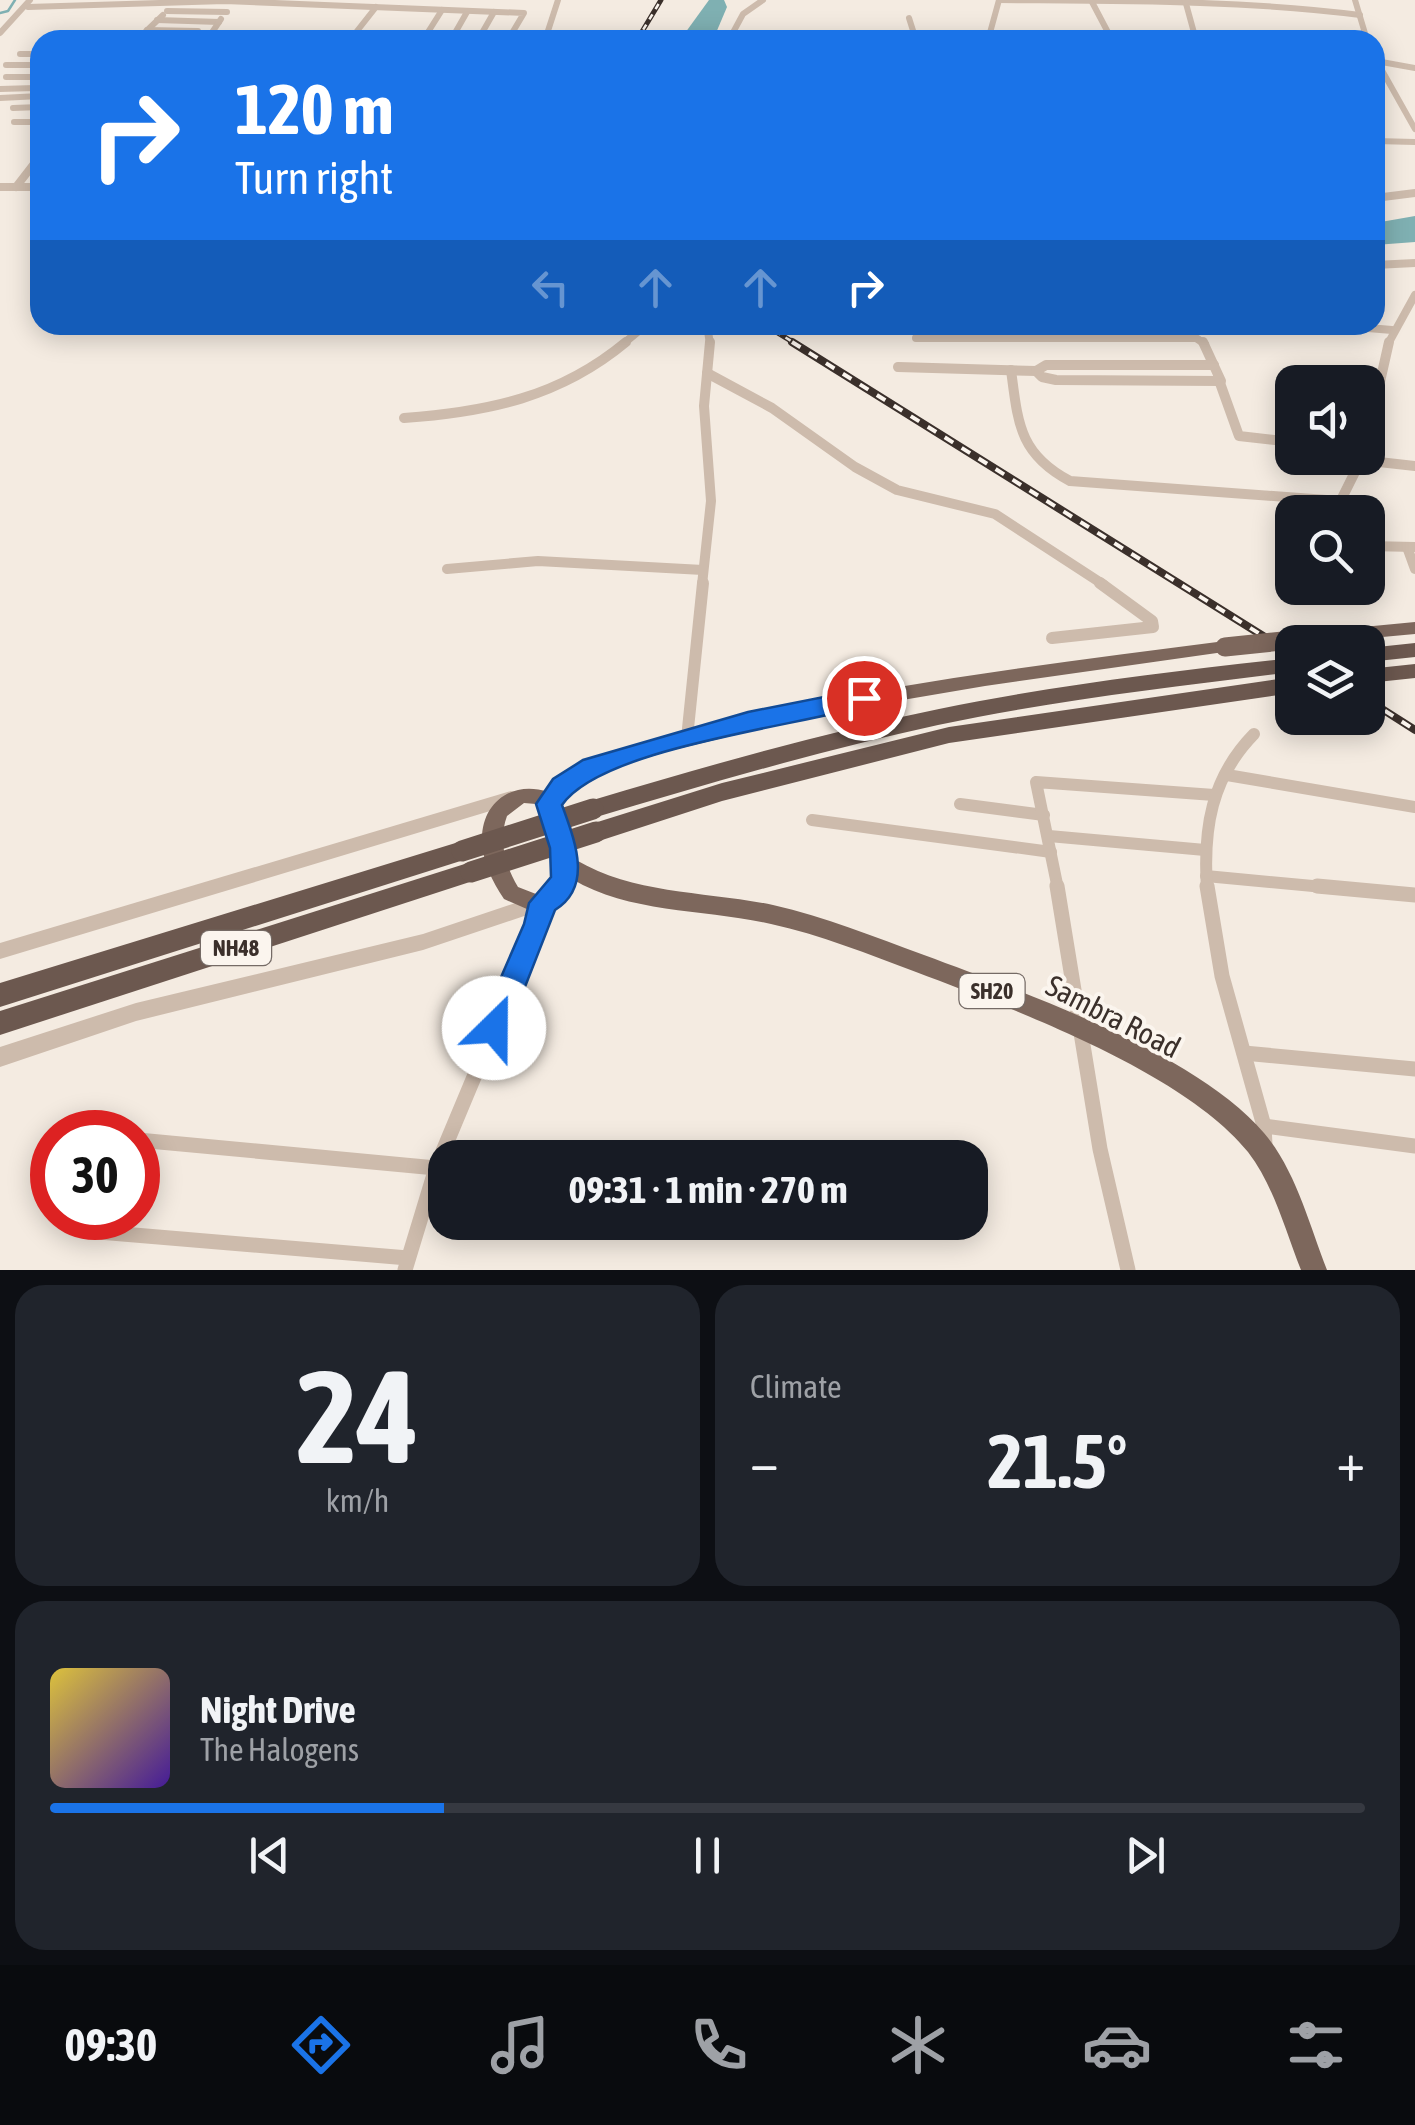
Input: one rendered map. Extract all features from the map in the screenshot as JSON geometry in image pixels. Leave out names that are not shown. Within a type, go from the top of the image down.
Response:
[{"type":"highway","points":[[1385,663],[1415,650]]},
{"type":"highway","points":[[1385,669],[1415,670]]},
{"type":"highway","name":"NH48","points":[[0,1023],[594,821],[950,735],[1275,675]]},
{"type":"highway","name":"NH48","points":[[0,995],[467,862]]},
{"type":"main road","points":[[549,804],[573,776],[748,721],[902,690],[1225,647],[1415,628]]},
{"type":"main road","points":[[533,795],[549,804],[560,828],[566,865],[560,888],[539,904],[511,893],[494,856],[492,822],[498,809],[511,798],[533,795]]},
{"type":"main road","name":"Sambra Road","points":[[566,865],[598,884],[796,919],[998,993],[1199,1094],[1245,1130],[1265,1155],[1314,1270]]},
{"type":"street","points":[[392,8],[398,0]]},
{"type":"street","points":[[548,30],[558,0]]},
{"type":"street","points":[[734,30],[743,14],[763,0]]},
{"type":"street","points":[[991,30],[999,0],[1185,2],[1360,15]]},
{"type":"street","points":[[1355,0],[1364,30]]},
{"type":"street","points":[[0,33],[29,4],[212,1],[525,14],[515,30]]},
{"type":"street","points":[[147,30],[180,2]]},
{"type":"street","points":[[214,30],[235,2]]},
{"type":"street","points":[[1092,2],[1107,30]]},
{"type":"street","points":[[1185,2],[1193,30]]},
{"type":"street","points":[[506,12],[513,4]]},
{"type":"street","points":[[358,30],[376,7]]},
{"type":"street","points":[[429,30],[442,10]]},
{"type":"street","points":[[167,11],[227,12]]},
{"type":"street","points":[[457,30],[467,12]]},
{"type":"street","points":[[484,30],[494,12]]},
{"type":"street","points":[[908,18],[912,30]]},
{"type":"street","points":[[157,20],[219,22]]},
{"type":"street","points":[[20,54],[30,54]]},
{"type":"street","points":[[1385,62],[1415,70]]},
{"type":"street","points":[[6,65],[30,65]]},
{"type":"street","points":[[1388,78],[1415,70]]},
{"type":"street","points":[[1385,74],[1415,129]]},
{"type":"street","points":[[6,77],[30,81]]},
{"type":"street","points":[[0,88],[30,83]]},
{"type":"street","points":[[1385,86],[1394,86]]},
{"type":"street","points":[[0,98],[27,96],[30,92]]},
{"type":"street","points":[[13,108],[30,108]]},
{"type":"street","points":[[14,122],[30,122]]},
{"type":"street","points":[[1385,141],[1415,142]]},
{"type":"street","points":[[16,187],[30,170]]},
{"type":"street","points":[[0,187],[30,188]]},
{"type":"street","points":[[1385,196],[1415,192]]},
{"type":"street","points":[[1385,265],[1415,264]]},
{"type":"street","points":[[1384,365],[1392,330],[1400,312],[1415,295]]},
{"type":"street","points":[[1400,312],[1415,314]]},
{"type":"street","points":[[1385,329],[1392,330]]},
{"type":"street","points":[[404,418],[478,413],[530,400],[583,376],[634,335]]},
{"type":"street","points":[[687,738],[710,502],[704,406],[707,335]]},
{"type":"street","points":[[916,338],[1191,338],[1205,343],[1239,436],[1275,440]]},
{"type":"street","points":[[898,367],[1036,371],[1046,365],[1214,365]]},
{"type":"street","points":[[1011,370],[1026,448],[1049,472],[1070,480],[1275,496]]},
{"type":"street","points":[[1036,371],[1042,377],[1056,380],[1220,383]]},
{"type":"street","points":[[708,373],[772,408],[855,467],[897,490],[995,514],[1152,621],[1153,627],[1052,638]]},
{"type":"street","points":[[1385,462],[1415,466]]},
{"type":"street","points":[[1385,546],[1411,547],[1415,570]]},
{"type":"street","points":[[447,569],[538,561],[703,570]]},
{"type":"street","points":[[1254,734],[1238,752],[1214,795],[1205,850],[1216,940],[1264,1126],[1265,1155]]},
{"type":"street","points":[[1227,774],[1415,807]]},
{"type":"street","points":[[1128,1270],[1100,1149],[1049,836],[1036,782],[1214,795]]},
{"type":"street","points":[[0,951],[511,798]]},
{"type":"street","points":[[960,804],[1044,815]]},
{"type":"street","points":[[812,820],[1050,852]]},
{"type":"street","points":[[1049,836],[1205,850]]},
{"type":"street","points":[[1206,876],[1415,896]]},
{"type":"street","points":[[0,1058],[136,1012],[423,942],[539,904],[538,924],[448,1140]]},
{"type":"street","points":[[1244,1053],[1415,1070]]},
{"type":"street","points":[[1264,1126],[1415,1146]]},
{"type":"street","points":[[160,1142],[428,1167]]},
{"type":"street","points":[[160,1238],[406,1264],[428,1194]]},
{"type":"water","points":[[709,0],[724,0],[727,7],[717,30],[687,30]]},
{"type":"water","points":[[1415,216],[1415,242],[1385,244],[1385,221]]},
{"type":"waterway","points":[[0,13],[8,11],[15,0]]},
{"type":"railway","points":[[643,30],[661,0]]},
{"type":"railway","points":[[781,335],[796,344]]},
{"type":"railway","points":[[792,342],[1275,643]]},
{"type":"railway","points":[[1385,711],[1415,730]]},
{"type":"route","points":[[494,1028],[538,924],[543,903],[552,898],[564,879],[564,848],[549,804],[573,776],[655,747],[748,721],[864,698]]}]
